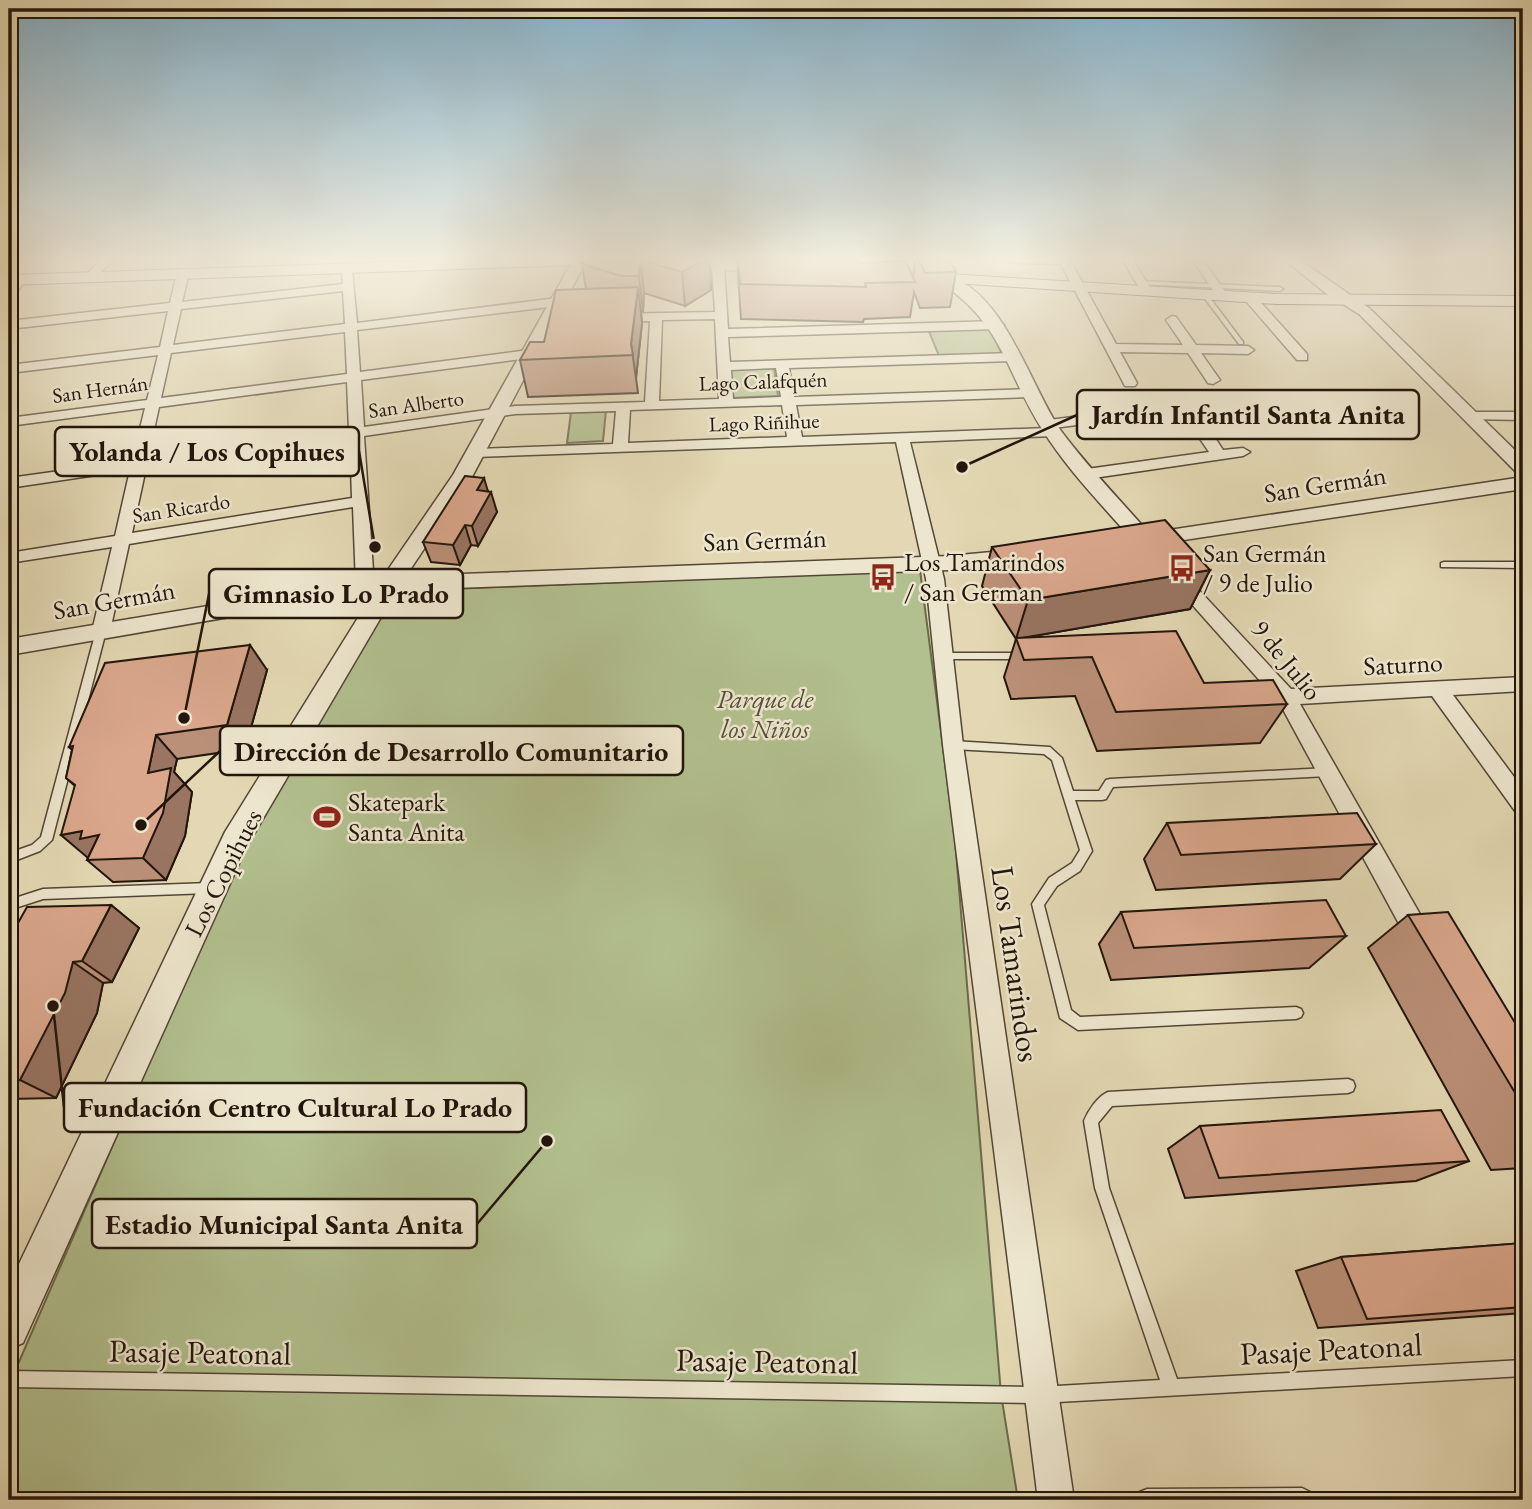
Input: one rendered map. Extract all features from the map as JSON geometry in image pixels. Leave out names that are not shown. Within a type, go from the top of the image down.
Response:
[{"type":"street","points":[[101,631],[169,330]]},
{"type":"street","points":[[9,369],[323,330]]},
{"type":"street","points":[[351,330],[361,501],[380,575]]},
{"type":"street","name":"Los Copihues","points":[[9,1329],[235,840],[380,575],[476,453],[544,330]]},
{"type":"street","points":[[652,406],[655,330]]},
{"type":"street","points":[[724,366],[782,364],[930,343],[978,330]]},
{"type":"street","name":"9 de Julio","points":[[1001,330],[1051,428],[1144,540],[1286,697],[1433,961]]},
{"type":"street","points":[[1102,330],[1130,383]]},
{"type":"street","points":[[1179,330],[1213,380]]},
{"type":"street","points":[[1279,330],[1302,357]]},
{"type":"street","points":[[1384,330],[1523,467]]},
{"type":"street","points":[[726,403],[722,333],[930,343],[1013,357]]},
{"type":"street","points":[[1111,348],[1244,347]]},
{"type":"street","name":"San Hernán","points":[[9,422],[529,354]]},
{"type":"street","points":[[782,364],[795,442]]},
{"type":"street","name":"Lago Calafquén","points":[[497,413],[1032,393]]},
{"type":"street","name":"Lago Riñihue","points":[[476,453],[902,438],[1051,428],[1175,406],[1190,410],[1218,455]]},
{"type":"street","points":[[620,448],[623,407]]},
{"type":"street","name":"San Alberto","points":[[9,483],[497,413]]},
{"type":"street","points":[[1471,416],[1523,416]]},
{"type":"street","name":"Los Tamarindos","points":[[902,438],[933,563],[953,744],[1056,1500]]},
{"type":"street","points":[[1087,474],[1243,452]]},
{"type":"street","name":"San Germán","points":[[1118,544],[1523,483]]},
{"type":"street","name":"San Ricardo","points":[[9,558],[361,501]]},
{"type":"street","name":"San Germán","points":[[9,647],[380,575],[933,563],[1042,554]]},
{"type":"street","name":"Saturno","points":[[1286,697],[1523,684]]},
{"type":"street","points":[[1437,688],[1523,805]]},
{"type":"lane","points":[[1235,330],[1244,347]]},
{"type":"lane","points":[[1444,565],[1523,565]]},
{"type":"lane","points":[[9,858],[36,848],[46,840],[101,631]]},
{"type":"lane","points":[[942,656],[1039,656]]},
{"type":"lane","points":[[953,744],[1046,750],[1057,758],[1086,851],[1076,867],[1053,882],[1038,904],[1065,1014],[1078,1024],[1296,1013]]},
{"type":"lane","points":[[1069,795],[1102,796],[1110,783],[1328,772]]},
{"type":"lane","points":[[9,905],[43,894],[212,888]]},
{"type":"lane","points":[[1171,1387],[1102,1188],[1091,1121],[1108,1099],[1348,1086]]},
{"type":"lane","name":"Pasaje Peatonal","points":[[9,1379],[1040,1395],[1523,1368]]},
{"type":"lane","points":[[1141,1500],[1302,1497],[1308,1500]]},
{"type":"green space","points":[[929,330],[992,330],[1002,354],[939,356]]},
{"type":"green space","points":[[774,367],[778,396],[731,398],[729,368]]},
{"type":"green space","points":[[606,410],[603,441],[567,443],[571,412]]},
{"type":"green space","name":"Parque de los Niños","points":[[920,570],[955,840],[1001,1394],[1018,1500],[9,1500],[9,1385],[238,856],[390,597],[401,591]]},
{"type":"building","points":[[547,330],[633,330],[633,355],[520,360],[530,342],[544,342]]},
{"type":"building","points":[[465,476],[484,478],[477,490],[491,492],[472,526],[465,525],[453,545],[423,542]]},
{"type":"building","points":[[1165,520],[1210,570],[1028,600],[992,547]]},
{"type":"building","points":[[1176,631],[1204,683],[1273,680],[1287,704],[1116,712],[1092,657],[1024,660],[1016,638]]},
{"type":"building","points":[[250,645],[227,725],[156,735],[148,773],[171,768],[163,813],[143,858],[87,860],[99,835],[80,839],[82,831],[61,835],[75,785],[66,778],[73,746],[69,747],[105,663]]},
{"type":"building","points":[[1357,813],[1376,844],[1181,855],[1167,823]]},
{"type":"building","points":[[1326,900],[1346,936],[1134,948],[1121,912]]},
{"type":"building","points":[[111,905],[82,961],[73,962],[65,993],[20,1080],[9,1081],[9,939],[27,907]]},
{"type":"building","points":[[1448,912],[1523,1036],[1523,1106],[1408,915]]},
{"type":"building","points":[[1441,1110],[1469,1161],[1219,1178],[1200,1126]]},
{"type":"building","points":[[1523,1243],[1523,1307],[1367,1319],[1341,1257]]},
{"type":"place","name":"Jardín Infantil Santa Anita","points":[[962,467]]},
{"type":"place","name":"Yolanda / Los Copihues","points":[[375,547]]},
{"type":"place","name":"San Germán / 9 de Julio","points":[[1182,568]]},
{"type":"place","name":"Los Tamarindos / San German","points":[[883,577]]},
{"type":"place","name":"Gimnasio Lo Prado","points":[[184,718]]},
{"type":"place","name":"Skatepark Santa Anita","points":[[327,817]]},
{"type":"place","name":"Dirección de Desarrollo Comunitario","points":[[141,825]]},
{"type":"place","name":"Fundación Centro Cultural Lo Prado","points":[[53,1006]]},
{"type":"place","name":"Estadio Municipal Santa Anita","points":[[547,1141]]}]
